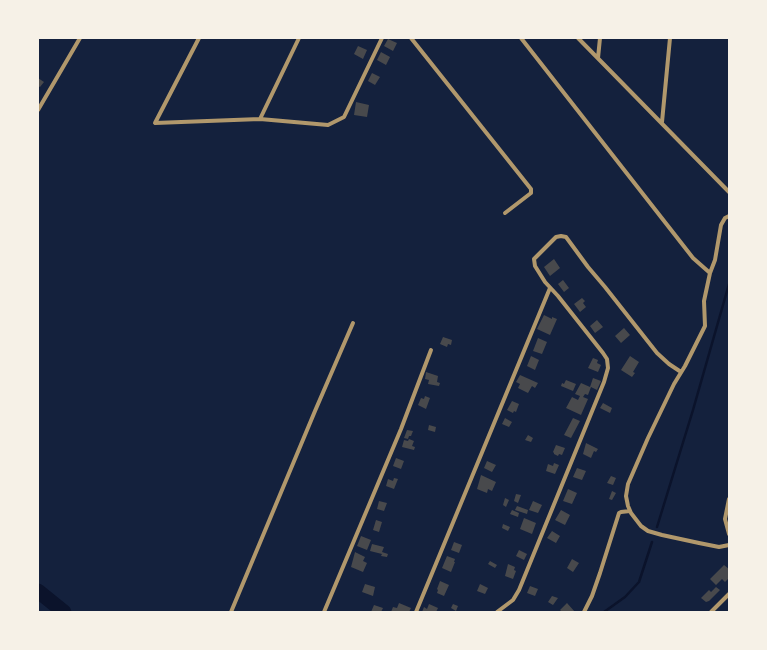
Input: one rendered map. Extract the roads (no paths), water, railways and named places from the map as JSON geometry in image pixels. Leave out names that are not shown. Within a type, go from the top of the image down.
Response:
[{"type":"street","points":[[38,110],[80,38]]},
{"type":"street","points":[[199,38],[155,122],[260,119],[328,125],[344,117],[382,38]]},
{"type":"street","points":[[260,119],[299,38]]},
{"type":"street","points":[[411,38],[531,189],[530,193],[505,213]]},
{"type":"street","points":[[521,38],[693,258],[710,273]]},
{"type":"street","points":[[578,38],[729,192]]},
{"type":"street","points":[[598,58],[600,38]]},
{"type":"street","points":[[662,122],[670,38]]},
{"type":"street","points":[[729,216],[725,218],[721,225],[715,260],[710,273],[704,301],[704,326],[671,389],[648,438],[628,484],[626,500],[630,511],[641,526],[654,533],[719,547],[729,545]]},
{"type":"street","points":[[497,612],[513,600],[519,590],[604,382],[608,368],[607,359],[603,353],[537,271],[534,258],[558,236],[564,236],[568,239],[588,267],[657,353],[681,372]]},
{"type":"street","points":[[416,612],[550,288]]},
{"type":"street","points":[[231,612],[325,386],[353,323]]},
{"type":"street","points":[[324,612],[401,429],[431,350]]},
{"type":"street","points":[[729,498],[725,519],[729,534]]},
{"type":"street","points":[[584,612],[597,583],[619,513],[630,511]]},
{"type":"street","points":[[711,612],[729,594]]},
{"type":"waterway","points":[[657,527],[693,410],[729,284]]},
{"type":"waterway","points":[[604,612],[625,597],[639,582],[652,542]]},
{"type":"waterway","points":[[38,591],[64,612]]}]
